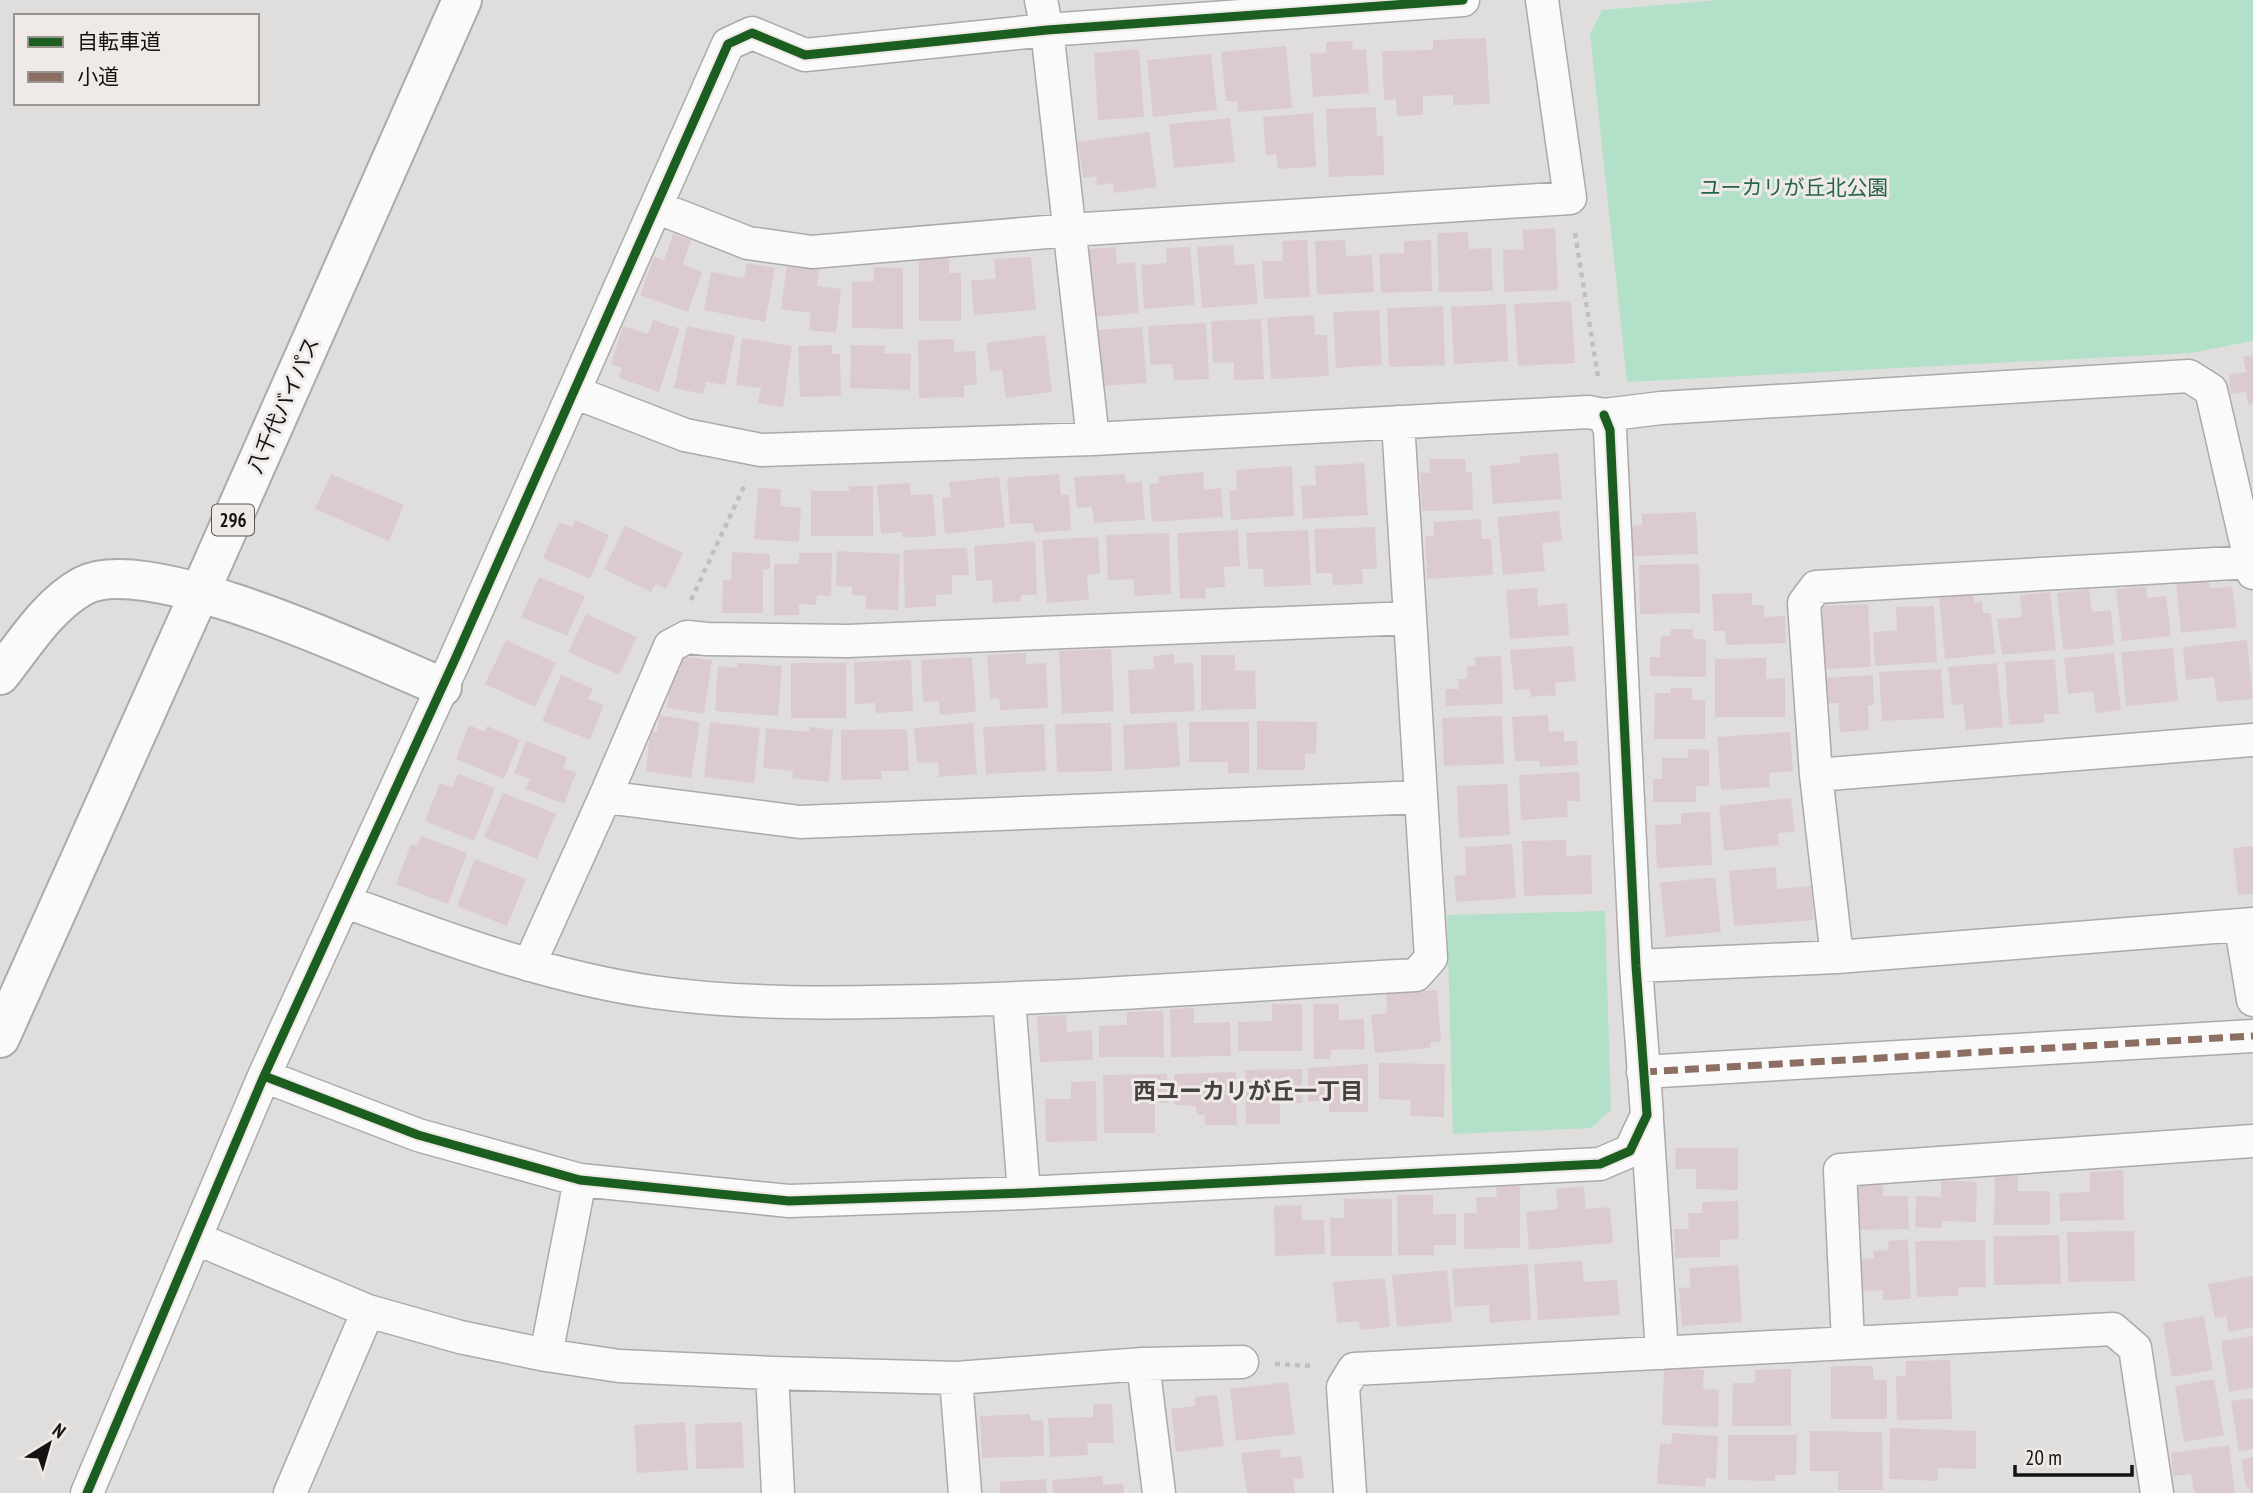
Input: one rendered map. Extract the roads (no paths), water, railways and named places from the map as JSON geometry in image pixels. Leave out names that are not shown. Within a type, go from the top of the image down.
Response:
[{"type":"main road","name":"八千代バイパス","points":[[0,1038],[462,0]]},
{"type":"main road","points":[[0,676],[54,609],[84,585],[112,579],[134,579],[200,592],[259,612],[442,687]]},
{"type":"street","points":[[87,1493],[264,1076],[442,687],[728,44],[752,33],[805,55],[1044,15],[1463,0]]},
{"type":"street","points":[[656,207],[747,243],[812,252],[1070,230],[1570,198],[1542,0]]},
{"type":"street","points":[[1044,15],[1093,439]]},
{"type":"street","points":[[574,392],[685,435],[761,450],[1093,439],[1588,412],[1604,415],[1661,408],[2189,376],[2211,390],[2252,568],[1816,587],[1804,603],[1816,775],[1838,957]]},
{"type":"street","points":[[1604,415],[1610,430],[1636,966],[1662,1353]]},
{"type":"street","points":[[344,901],[529,965],[652,992],[759,1002],[1009,999],[1416,975],[1431,958],[1398,422]]},
{"type":"street","points":[[529,965],[670,646],[687,637],[847,641],[1410,618]]},
{"type":"street","points":[[1816,775],[2253,740]]},
{"type":"street","points":[[605,797],[800,822],[1421,797]]},
{"type":"street","points":[[1636,966],[1838,957],[2247,925],[2253,1000]]},
{"type":"street","points":[[1009,999],[1024,1193]]},
{"type":"street","points":[[1643,1072],[2253,1036]]},
{"type":"street","points":[[264,1076],[418,1135],[580,1180],[789,1201],[1024,1193],[1600,1164],[1630,1151],[1647,1115]]},
{"type":"street","points":[[1848,1342],[1840,1170],[2253,1141]]},
{"type":"street","points":[[546,1355],[580,1180]]},
{"type":"street","points":[[195,1238],[368,1311],[460,1337],[546,1355],[618,1366],[956,1378],[1143,1364],[1242,1362]]},
{"type":"street","points":[[290,1493],[368,1311]]},
{"type":"street","points":[[1349,1493],[1343,1387],[1354,1369],[2112,1329],[2135,1348],[2157,1493]]},
{"type":"street","points":[[1143,1364],[1159,1493]]},
{"type":"street","points":[[772,1373],[778,1493]]},
{"type":"street","points":[[956,1378],[965,1493]]},
{"type":"district","name":"西ユーカリが丘一丁目","points":[[1248,1090]]},
{"type":"park label","name":"ユーカリが丘北公園","points":[[1794,187]]}]
